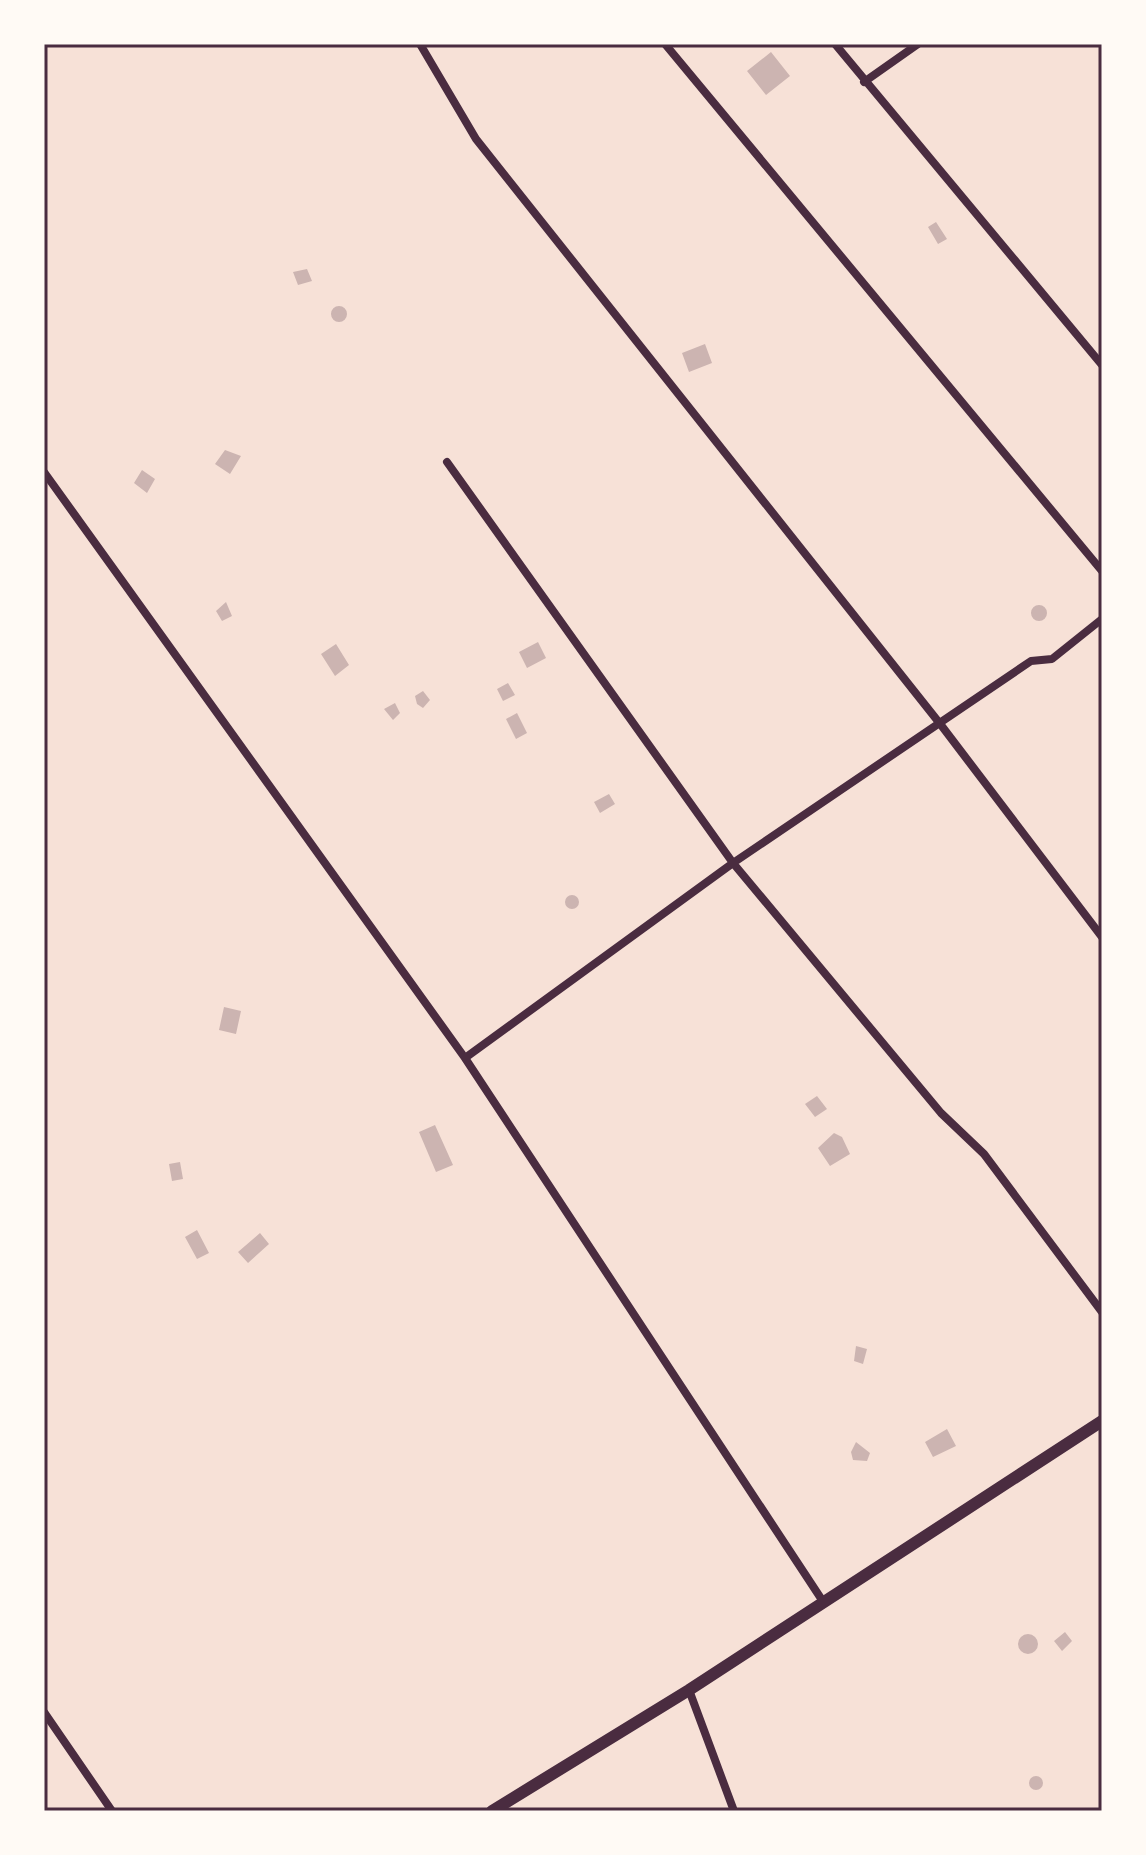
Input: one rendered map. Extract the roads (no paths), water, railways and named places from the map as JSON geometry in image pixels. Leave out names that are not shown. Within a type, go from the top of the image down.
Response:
[{"type":"main road","points":[[492,1811],[689,1690],[1102,1421]]},
{"type":"street","points":[[420,44],[476,139],[550,236],[941,725],[1102,937]]},
{"type":"street","points":[[665,44],[1102,571]]},
{"type":"street","points":[[835,44],[1102,365]]},
{"type":"street","points":[[864,82],[918,44]]},
{"type":"street","points":[[447,462],[733,863],[941,1113],[984,1154],[1102,1312]]},
{"type":"street","points":[[44,472],[465,1058],[824,1603]]},
{"type":"street","points":[[465,1058],[733,863],[941,725],[1031,661],[1052,659],[1102,619]]},
{"type":"street","points":[[689,1690],[734,1811]]},
{"type":"street","points":[[44,1712],[112,1811]]}]
